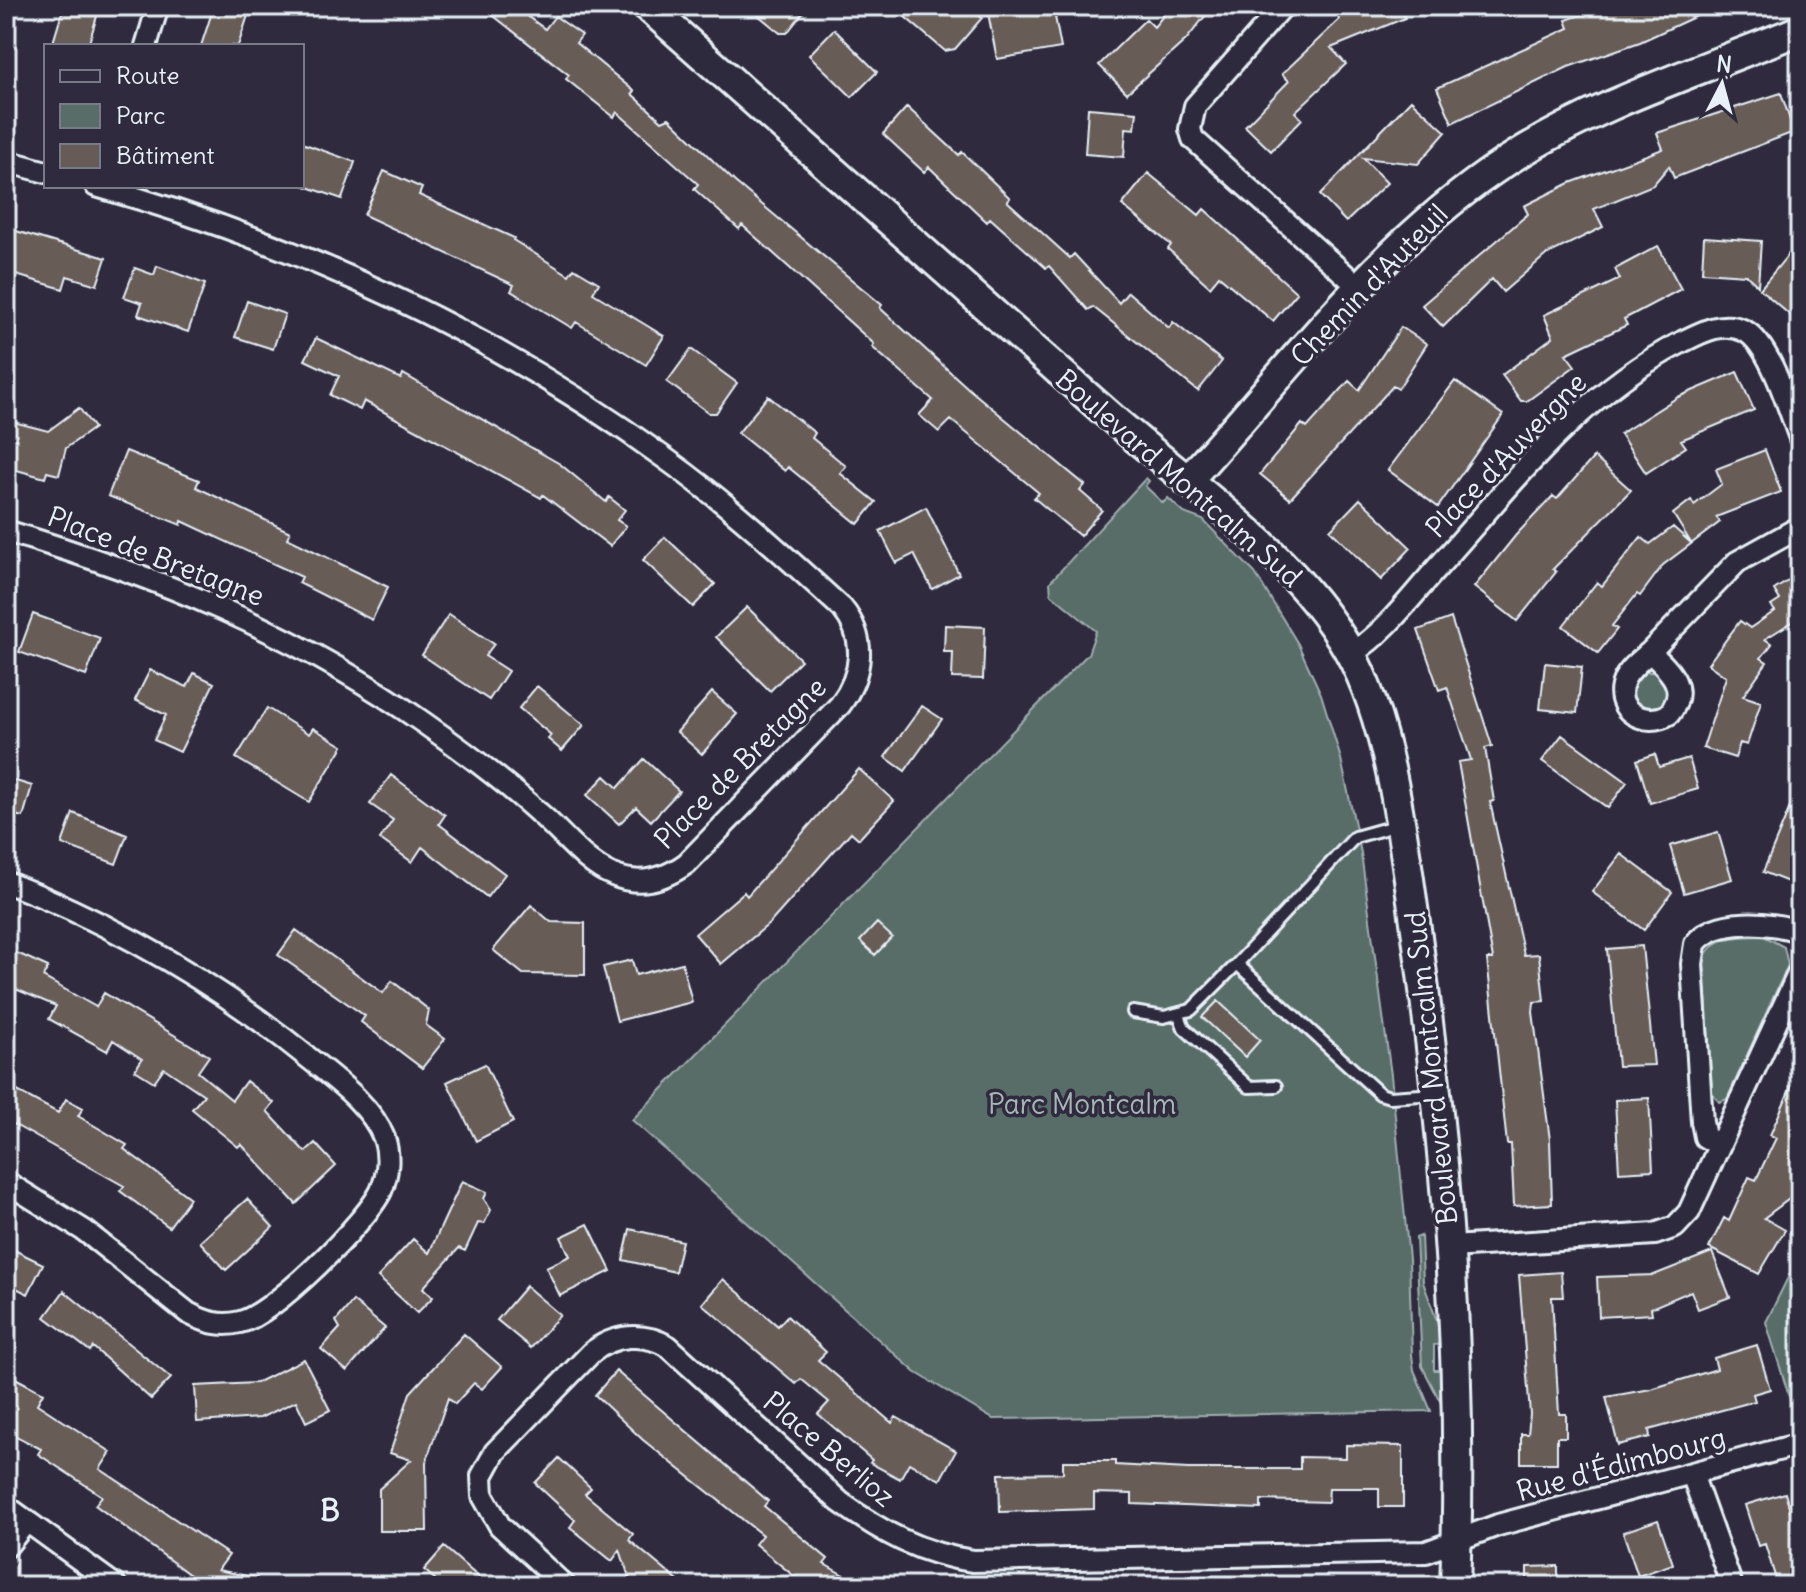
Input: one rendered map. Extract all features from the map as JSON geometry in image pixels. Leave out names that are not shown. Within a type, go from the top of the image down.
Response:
[{"type":"street","points":[[147,44],[158,6]]},
{"type":"street","name":"Boulevard Montcalm Sud","points":[[647,6],[1295,576],[1351,654],[1376,723],[1400,824],[1437,1094],[1451,1247],[1458,1403],[1455,1586]]},
{"type":"street","points":[[1283,6],[1195,106],[1190,129],[1193,139],[1359,287]]},
{"type":"street","name":"Chemin d'Auteuil","points":[[1187,481],[1359,287],[1427,221],[1527,148],[1603,110],[1800,30]]},
{"type":"street","points":[[6,161],[44,171]]},
{"type":"street","name":"Place de Bretagne","points":[[6,531],[97,559],[208,602],[308,650],[451,742],[514,791],[598,866],[625,879],[662,878],[687,863],[840,705],[855,681],[858,640],[842,608],[693,478],[573,396],[452,325],[352,276],[256,236],[104,188]]},
{"type":"street","name":"Place d'Auvergne","points":[[1351,654],[1389,622],[1574,417],[1618,380],[1696,335],[1721,326],[1744,330],[1753,336],[1767,357],[1800,438]]},
{"type":"street","points":[[1650,652],[1737,562],[1800,527]]},
{"type":"street","points":[[6,882],[128,937],[189,971],[246,1009],[360,1103],[378,1126],[388,1158],[378,1197],[314,1267],[268,1310],[229,1324],[202,1320],[188,1313],[95,1238],[6,1182]]},
{"type":"street","points":[[1719,1145],[1705,1137],[1702,1122],[1692,964],[1695,944],[1716,928],[1771,925],[1800,932]]},
{"type":"street","points":[[1451,1247],[1666,1232],[1689,1212],[1800,970]]},
{"type":"street","name":"Place Berlioz","points":[[565,1586],[500,1526],[483,1496],[482,1476],[495,1452],[591,1353],[605,1343],[624,1337],[653,1339],[668,1346],[840,1502],[896,1539],[944,1556],[987,1562],[1426,1552],[1457,1540]]},
{"type":"street","name":"Rue d'Édimbourg","points":[[1457,1540],[1498,1525],[1800,1444]]},
{"type":"street","points":[[1692,1474],[1732,1586]]},
{"type":"street","points":[[6,1506],[116,1586]]},
{"type":"street","points":[[6,1547],[27,1521]]},
{"type":"lane","points":[[1133,1012],[1164,1017],[1179,1015],[1195,1006],[1355,837],[1400,824]]},
{"type":"lane","points":[[1237,964],[1384,1096],[1437,1094]]},
{"type":"lane","points":[[1179,1015],[1184,1028],[1249,1087],[1276,1086]]},
{"type":"green space","name":"Parc Montcalm","points":[[1146,478],[1149,481],[1145,486],[1163,503],[1168,498],[1184,513],[1203,520],[1255,573],[1298,644],[1321,694],[1341,759],[1361,853],[1391,1075],[1409,1259],[1414,1370],[1431,1411],[993,1419],[915,1372],[632,1120],[1088,654],[1096,631],[1051,594],[1050,582]]},
{"type":"green space","points":[[1649,672],[1663,677],[1668,691],[1663,705],[1649,710],[1635,705],[1630,691],[1635,677]]},
{"type":"green space","points":[[1764,936],[1784,947],[1788,965],[1727,1099],[1719,1102],[1712,1092],[1704,959],[1708,951],[1721,941]]},
{"type":"green space","points":[[1421,1236],[1423,1282],[1437,1321],[1441,1344],[1434,1345],[1434,1370],[1441,1370],[1442,1405],[1422,1366],[1416,1238]]},
{"type":"green space","points":[[1800,1253],[1800,1432],[1766,1322]]},
{"type":"building","points":[[64,6],[100,6],[89,44],[53,44]]},
{"type":"building","points":[[214,6],[251,6],[239,44],[202,44]]},
{"type":"building","points":[[481,6],[513,6],[545,29],[555,16],[582,35],[576,43],[634,91],[632,94],[662,121],[669,118],[735,182],[882,305],[880,308],[969,389],[1085,485],[1080,491],[1102,510],[1080,536],[1034,498],[1039,493],[951,420],[939,432],[919,415],[933,400],[872,347],[874,344],[742,225],[739,229],[694,189],[698,184],[617,112],[614,117],[566,79],[569,75]]},
{"type":"building","points":[[747,6],[808,6],[787,33],[780,33]]},
{"type":"building","points":[[912,6],[967,6],[982,18],[955,49],[945,51],[904,16]]},
{"type":"building","points":[[1028,6],[1053,6],[1061,48],[997,59],[988,13]]},
{"type":"building","points":[[1171,6],[1213,6],[1186,40],[1127,93],[1099,65],[1146,19],[1154,27]]},
{"type":"building","points":[[1334,6],[1400,6],[1405,18],[1331,48],[1346,64],[1295,112],[1302,119],[1271,151],[1245,126],[1289,81],[1282,74],[1339,20]]},
{"type":"building","points":[[1606,6],[1718,6],[1640,42],[1568,67],[1452,123],[1437,88],[1569,28],[1566,20]]},
{"type":"building","points":[[834,29],[877,72],[852,97],[809,55]]},
{"type":"building","points":[[1781,93],[1794,132],[1674,178],[1669,166],[1653,185],[1594,209],[1603,227],[1546,255],[1503,292],[1492,279],[1443,327],[1422,305],[1528,214],[1524,206],[1570,183],[1663,149],[1657,133]]},
{"type":"building","points":[[1411,100],[1446,132],[1418,164],[1363,158],[1387,183],[1346,222],[1320,195]]},
{"type":"building","points":[[907,107],[959,155],[962,152],[1010,198],[1007,201],[1070,258],[1074,254],[1119,303],[1128,292],[1169,328],[1173,322],[1222,361],[1198,391],[1093,307],[1088,310],[1049,266],[1046,268],[990,218],[987,222],[929,167],[924,172],[883,134]]},
{"type":"building","points":[[1088,108],[1137,112],[1135,129],[1126,128],[1124,157],[1085,154]]},
{"type":"building","points":[[304,144],[355,162],[342,199],[304,186]]},
{"type":"building","points":[[384,171],[422,188],[419,195],[514,238],[569,275],[574,268],[599,283],[593,293],[664,336],[646,365],[576,322],[572,328],[511,291],[514,285],[364,215]]},
{"type":"building","points":[[1148,173],[1199,215],[1204,209],[1297,293],[1273,321],[1219,276],[1210,287],[1168,249],[1171,245],[1122,205]]},
{"type":"building","points":[[6,228],[106,258],[97,285],[67,276],[63,289],[6,272]]},
{"type":"building","points":[[1704,237],[1761,241],[1758,286],[1746,275],[1702,272]]},
{"type":"building","points":[[1800,240],[1800,324],[1760,289]]},
{"type":"building","points":[[1658,246],[1681,289],[1624,319],[1627,325],[1566,354],[1575,366],[1527,401],[1521,401],[1502,375],[1553,337],[1544,315],[1620,279],[1615,269]]},
{"type":"building","points":[[157,266],[205,284],[188,332],[138,315],[142,303],[124,297],[135,268],[154,275]]},
{"type":"building","points":[[247,301],[285,314],[273,349],[235,337]]},
{"type":"building","points":[[1401,327],[1427,344],[1398,389],[1393,386],[1290,499],[1260,474],[1302,424],[1307,428],[1349,381],[1359,390]]},
{"type":"building","points":[[316,338],[401,379],[403,374],[560,464],[606,502],[609,497],[625,510],[617,520],[626,526],[610,546],[543,495],[541,498],[364,401],[360,410],[330,395],[339,376],[305,360]]},
{"type":"building","points":[[691,349],[737,383],[716,413],[709,413],[667,382]]},
{"type":"building","points":[[1737,372],[1754,410],[1681,440],[1686,447],[1646,473],[1620,434],[1678,397]]},
{"type":"building","points":[[1455,381],[1503,415],[1438,507],[1388,470]]},
{"type":"building","points":[[768,396],[815,433],[812,438],[846,466],[840,473],[876,502],[858,524],[788,467],[785,471],[738,433]]},
{"type":"building","points":[[79,408],[94,428],[66,448],[59,475],[47,472],[45,478],[6,467],[6,420],[48,431]]},
{"type":"building","points":[[1765,450],[1781,492],[1716,517],[1720,522],[1663,565],[1640,596],[1637,594],[1612,626],[1617,629],[1598,653],[1563,626],[1597,582],[1602,586],[1641,537],[1650,544],[1673,527],[1691,543],[1673,514],[1691,500],[1694,505],[1722,484],[1716,469]]},
{"type":"building","points":[[126,451],[199,480],[196,487],[290,532],[287,538],[388,587],[372,620],[299,583],[302,577],[182,521],[181,525],[108,496]]},
{"type":"building","points":[[1594,457],[1631,490],[1553,569],[1556,572],[1517,621],[1474,587],[1516,535],[1553,496],[1557,499]]},
{"type":"building","points":[[1360,499],[1411,548],[1381,580],[1330,530]]},
{"type":"building","points":[[926,507],[959,574],[932,589],[914,554],[896,563],[880,531]]},
{"type":"building","points":[[665,537],[715,584],[693,607],[643,560]]},
{"type":"building","points":[[1800,573],[1800,617],[1765,639],[1772,644],[1761,658],[1767,662],[1743,696],[1761,702],[1747,745],[1740,743],[1735,758],[1703,748],[1726,677],[1708,664],[1740,621],[1750,628],[1775,611],[1771,606],[1780,600],[1774,590]]},
{"type":"building","points":[[747,607],[801,660],[770,691],[716,637]]},
{"type":"building","points":[[33,614],[100,638],[86,676],[19,652]]},
{"type":"building","points":[[449,614],[494,644],[485,656],[508,671],[489,700],[422,655]]},
{"type":"building","points":[[1451,618],[1492,746],[1485,748],[1494,801],[1490,802],[1524,955],[1539,954],[1544,1001],[1534,1002],[1533,1012],[1550,1140],[1552,1204],[1514,1206],[1511,1144],[1507,1144],[1487,959],[1493,959],[1458,762],[1471,760],[1447,687],[1439,690],[1418,630]]},
{"type":"building","points":[[945,625],[985,627],[983,679],[952,678],[953,652],[944,652]]},
{"type":"building","points":[[1545,663],[1582,667],[1577,713],[1540,709]]},
{"type":"building","points":[[150,670],[187,687],[194,673],[214,683],[180,752],[154,740],[166,715],[135,700]]},
{"type":"building","points":[[537,686],[584,725],[562,751],[548,739],[551,735],[519,708]]},
{"type":"building","points":[[712,692],[737,714],[702,754],[677,732]]},
{"type":"building","points":[[922,706],[942,719],[905,771],[885,757]]},
{"type":"building","points":[[267,708],[309,734],[313,728],[343,746],[309,802],[236,758]]},
{"type":"building","points":[[1562,735],[1627,782],[1608,808],[1542,761]]},
{"type":"building","points":[[1655,754],[1659,767],[1689,758],[1698,789],[1650,803],[1637,760]]},
{"type":"building","points":[[644,759],[679,791],[651,821],[636,807],[619,824],[587,795],[605,776],[618,788]]},
{"type":"building","points":[[859,769],[894,801],[859,839],[851,832],[770,923],[721,964],[695,934],[744,892],[747,896]]},
{"type":"building","points":[[391,775],[445,815],[439,824],[505,874],[487,897],[422,847],[412,862],[380,839],[393,820],[370,804]]},
{"type":"building","points":[[6,778],[32,786],[23,817],[6,813]]},
{"type":"building","points":[[1800,783],[1800,868],[1793,884],[1763,872]]},
{"type":"building","points":[[73,813],[127,835],[116,864],[62,844]]},
{"type":"building","points":[[1718,832],[1732,879],[1684,893],[1670,846]]},
{"type":"building","points":[[1621,854],[1672,892],[1644,930],[1592,892]]},
{"type":"building","points":[[531,905],[551,922],[585,923],[585,975],[523,974],[493,950]]},
{"type":"building","points":[[877,923],[892,937],[875,955],[860,941]]},
{"type":"building","points":[[296,930],[383,993],[392,981],[429,1010],[426,1025],[445,1039],[422,1068],[361,1022],[365,1016],[278,955]]},
{"type":"building","points":[[1642,946],[1654,1065],[1618,1066],[1607,949]]},
{"type":"building","points":[[6,948],[48,967],[43,977],[96,1007],[104,993],[209,1056],[198,1072],[232,1100],[246,1081],[274,1103],[267,1111],[305,1152],[315,1143],[336,1166],[296,1204],[241,1144],[238,1147],[192,1109],[204,1095],[164,1068],[154,1082],[135,1070],[142,1059],[113,1040],[107,1051],[49,1019],[56,1006],[6,985]]},
{"type":"building","points":[[632,960],[636,975],[682,963],[692,1002],[617,1021],[603,967]]},
{"type":"building","points":[[1218,1001],[1260,1040],[1245,1057],[1202,1017]]},
{"type":"building","points":[[485,1064],[513,1122],[476,1141],[447,1082]]},
{"type":"building","points":[[1800,1066],[1800,1176],[1789,1199],[1764,1218],[1785,1230],[1759,1274],[1709,1248],[1724,1218],[1729,1221],[1749,1177],[1756,1180],[1776,1138],[1770,1135]]},
{"type":"building","points":[[6,1085],[58,1113],[66,1099],[83,1108],[78,1116],[127,1145],[124,1149],[190,1198],[169,1227],[120,1191],[124,1186],[6,1120]]},
{"type":"building","points":[[1649,1098],[1653,1170],[1619,1172],[1615,1100]]},
{"type":"building","points":[[462,1181],[487,1192],[484,1199],[491,1210],[484,1224],[478,1223],[465,1251],[459,1248],[423,1288],[433,1297],[417,1313],[378,1277],[413,1239],[429,1253]]},
{"type":"building","points":[[247,1199],[273,1227],[226,1270],[200,1242]]},
{"type":"building","points":[[588,1224],[611,1271],[560,1296],[546,1267],[570,1256],[561,1237]]},
{"type":"building","points":[[630,1229],[682,1241],[675,1272],[623,1260]]},
{"type":"building","points":[[6,1246],[43,1264],[28,1294],[6,1283]]},
{"type":"building","points":[[1712,1252],[1730,1297],[1698,1309],[1691,1291],[1651,1308],[1652,1314],[1599,1317],[1597,1277],[1654,1275]]},
{"type":"building","points":[[1561,1272],[1563,1297],[1552,1297],[1559,1414],[1566,1414],[1566,1437],[1557,1437],[1557,1463],[1521,1463],[1521,1434],[1528,1434],[1530,1414],[1519,1275]]},
{"type":"building","points":[[723,1279],[778,1326],[787,1316],[826,1352],[818,1360],[892,1423],[896,1417],[956,1451],[940,1480],[909,1463],[900,1479],[870,1463],[872,1460],[818,1414],[829,1402],[801,1379],[796,1384],[702,1304]]},
{"type":"building","points":[[526,1286],[560,1315],[531,1348],[497,1320]]},
{"type":"building","points":[[64,1291],[171,1378],[151,1399],[93,1347],[90,1351],[45,1317]]},
{"type":"building","points":[[353,1301],[385,1328],[347,1371],[321,1349],[340,1328],[336,1321]]},
{"type":"building","points":[[464,1334],[502,1367],[482,1389],[474,1383],[455,1404],[448,1398],[426,1462],[427,1531],[379,1531],[379,1489],[411,1460],[390,1453],[410,1393]]},
{"type":"building","points":[[1757,1345],[1770,1389],[1753,1394],[1755,1401],[1649,1430],[1650,1437],[1618,1445],[1606,1397],[1651,1389],[1717,1369],[1714,1358]]},
{"type":"building","points":[[304,1359],[330,1410],[306,1422],[296,1401],[260,1418],[197,1422],[195,1386],[256,1383]]},
{"type":"building","points":[[616,1371],[768,1501],[764,1506],[828,1559],[824,1564],[863,1586],[806,1586],[755,1544],[762,1535],[643,1440],[595,1395]]},
{"type":"building","points":[[6,1373],[43,1393],[37,1404],[111,1452],[100,1469],[229,1555],[218,1570],[257,1578],[257,1586],[205,1586],[95,1505],[102,1496],[38,1454],[41,1449],[6,1431]]},
{"type":"building","points":[[1346,1445],[1403,1446],[1403,1507],[1379,1507],[1379,1488],[1329,1488],[1328,1502],[1261,1500],[1261,1509],[1132,1504],[1132,1494],[1094,1493],[1094,1509],[1000,1512],[999,1474],[1063,1473],[1063,1461],[1115,1461],[1115,1465],[1188,1469],[1300,1469],[1300,1457],[1346,1458]]},
{"type":"building","points":[[559,1458],[591,1488],[585,1494],[633,1534],[629,1540],[684,1586],[632,1586],[620,1550],[612,1561],[570,1527],[575,1520],[535,1483]]},
{"type":"building","points":[[1785,1493],[1800,1545],[1800,1586],[1778,1586],[1765,1544],[1758,1546],[1745,1505]]},
{"type":"building","points":[[1658,1520],[1673,1564],[1638,1576],[1623,1532]]},
{"type":"building","points":[[444,1547],[489,1586],[443,1586],[424,1570]]},
{"type":"building","points":[[1558,1566],[1558,1586],[1527,1586],[1527,1567]]},
{"type":"district","name":"B","points":[[330,1510]]}]
